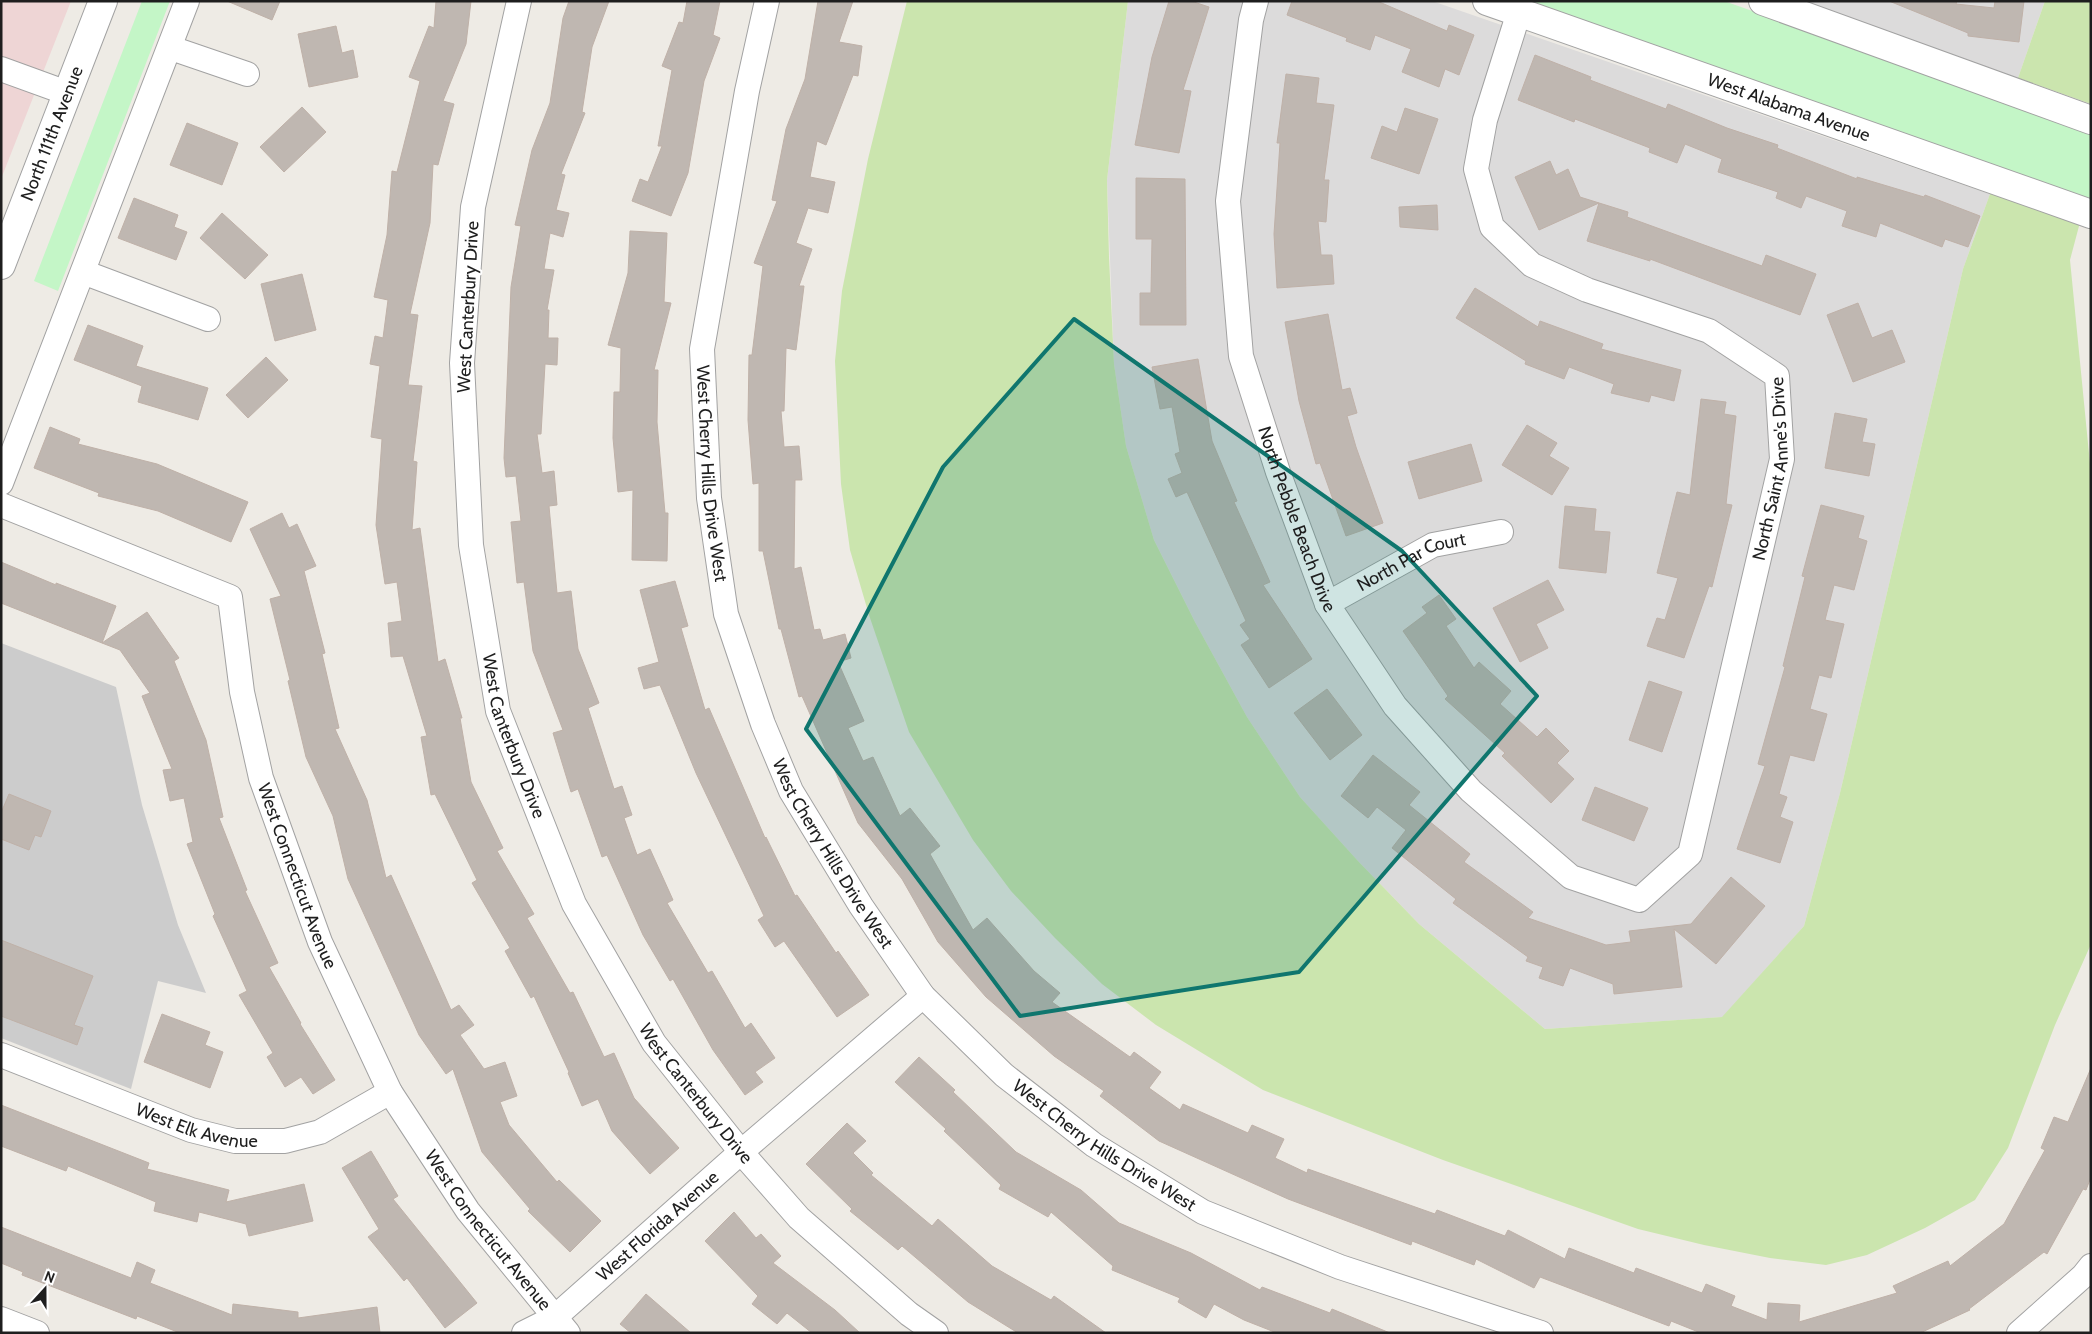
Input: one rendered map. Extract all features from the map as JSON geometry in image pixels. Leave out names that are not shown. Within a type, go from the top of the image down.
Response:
[{"type":"street","name":"North 111th Avenue","points":[[1,265],[102,1]]},
{"type":"street","points":[[1,483],[188,1]]},
{"type":"street","name":"West Canterbury Drive","points":[[519,1],[473,207],[462,363],[471,545],[498,711],[574,904],[654,1043],[740,1152],[800,1218],[909,1314],[936,1333]]},
{"type":"street","name":"West Cherry Hills Drive West","points":[[767,1],[747,91],[702,350],[709,498],[726,614],[762,724],[791,791],[862,906],[923,996],[1004,1075],[1094,1145],[1203,1212],[1340,1267],[1541,1333]]},
{"type":"street","name":"North Pebble Beach Drive","points":[[1256,1],[1251,20],[1228,201],[1241,356],[1278,472],[1326,604],[1395,706],[1471,791],[1571,877],[1638,900]]},
{"type":"street","name":"West Alabama Avenue","points":[[1487,1],[2091,214]]},
{"type":"street","points":[[1763,1],[2091,120]]},
{"type":"street","name":"North Saint Anne's Drive","points":[[1519,12],[1485,120],[1476,169],[1492,228],[1532,266],[1587,290],[1708,332],[1777,376],[1782,459],[1690,854],[1638,900]]},
{"type":"street","points":[[170,48],[247,74]]},
{"type":"street","points":[[1,69],[67,94]]},
{"type":"street","points":[[83,272],[208,319]]},
{"type":"street","name":"West Connecticut Avenue","points":[[1,505],[230,597],[242,692],[262,778],[320,942],[390,1092],[468,1211],[561,1325]]},
{"type":"street","name":"North Par Court","points":[[1326,604],[1433,545],[1501,532]]},
{"type":"street","name":"West Florida Avenue","points":[[524,1333],[561,1325],[740,1152],[923,996]]},
{"type":"street","name":"West Elk Avenue","points":[[1,1055],[191,1130],[235,1141],[285,1141],[320,1132],[390,1092]]},
{"type":"street","points":[[2019,1333],[2083,1276],[2091,1266]]},
{"type":"street","points":[[1,1319],[36,1333]]},
{"type":"highlighted area","points":[[1074,319],[1402,551],[1537,696],[1299,972],[1020,1016],[806,729],[943,467]]},
{"type":"shaded area","points":[[1,1],[71,1],[1,179]]},
{"type":"shaded area","points":[[1128,1],[1432,1],[1990,194],[1963,269],[1840,793],[1804,926],[1723,1017],[1545,1029],[1419,924],[1358,861],[1300,797],[1247,717],[1195,622],[1154,540],[1126,446],[1114,364],[1107,180]]},
{"type":"shaded area","points":[[1801,1],[2045,1],[2018,78]]},
{"type":"shaded area","points":[[1,643],[116,687],[142,805],[178,925],[206,993],[158,981],[131,1089],[1,1038]]},
{"type":"green space","points":[[142,1],[170,1],[58,291],[34,281]]},
{"type":"green space","points":[[907,1],[1128,1],[1107,180],[1114,364],[1126,446],[1154,540],[1195,622],[1247,717],[1300,797],[1419,924],[1545,1029],[1722,1017],[1804,926],[1840,793],[1963,269],[1995,180],[2083,211],[2070,260],[2091,474],[2091,944],[2055,1025],[2008,1148],[1975,1200],[1925,1228],[1867,1255],[1826,1265],[1770,1258],[1638,1229],[1443,1160],[1263,1090],[1156,1025],[1102,984],[1011,891],[973,840],[909,732],[869,615],[850,550],[841,484],[835,361],[842,291],[868,159]]},
{"type":"green space","points":[[1523,1],[1724,1],[2091,130],[2091,201]]},
{"type":"green space","points":[[2045,1],[2091,1],[2091,104],[2018,78]]},
{"type":"building","points":[[227,1],[280,1],[272,20]]},
{"type":"building","points":[[436,1],[471,1],[466,44],[443,101],[454,104],[438,165],[433,164],[430,223],[410,314],[418,315],[408,385],[422,386],[413,461],[417,462],[412,530],[420,528],[438,662],[445,659],[462,718],[460,718],[471,782],[503,848],[497,851],[534,914],[527,918],[570,993],[573,992],[604,1057],[614,1053],[634,1098],[679,1148],[650,1174],[612,1131],[598,1099],[582,1106],[569,1072],[534,996],[531,998],[505,951],[510,948],[472,883],[477,880],[435,794],[431,795],[421,737],[427,736],[403,656],[391,657],[388,623],[402,621],[397,582],[385,584],[376,525],[382,439],[371,437],[380,366],[370,364],[375,336],[383,338],[388,300],[374,297],[387,235],[392,171],[397,172],[420,81],[409,77],[429,26],[434,28]]},
{"type":"building","points":[[569,1],[609,1],[592,47],[582,112],[585,113],[561,174],[565,175],[556,210],[569,213],[563,237],[550,233],[544,269],[554,270],[547,310],[549,310],[548,338],[558,338],[557,365],[545,364],[541,434],[537,434],[542,473],[554,471],[557,505],[549,506],[557,593],[571,591],[578,649],[599,703],[588,708],[614,789],[622,786],[632,815],[624,818],[637,855],[650,849],[673,900],[667,903],[708,973],[712,971],[745,1028],[751,1023],[775,1058],[755,1072],[763,1082],[745,1095],[713,1050],[673,979],[670,981],[643,935],[607,855],[602,857],[578,789],[571,792],[553,733],[563,730],[533,651],[524,582],[517,583],[511,522],[521,521],[516,476],[506,477],[504,458],[511,287],[521,226],[515,225],[532,150],[550,103],[563,18]]},
{"type":"building","points":[[687,1],[720,1],[713,35],[720,38],[704,81],[688,173],[671,216],[632,201],[640,179],[648,182],[662,146],[658,146],[672,70],[662,66],[679,22],[683,23]]},
{"type":"building","points":[[818,1],[853,1],[839,42],[862,46],[858,76],[853,75],[826,145],[817,141],[810,177],[835,182],[828,213],[808,208],[796,243],[812,249],[799,286],[804,286],[796,350],[786,348],[784,411],[781,411],[784,447],[799,446],[802,480],[795,480],[794,569],[801,567],[814,630],[820,629],[823,640],[845,634],[851,658],[838,662],[864,721],[848,728],[863,761],[873,757],[900,816],[910,808],[940,846],[930,854],[973,930],[987,918],[1034,971],[1060,993],[1052,1002],[1130,1057],[1134,1052],[1161,1072],[1149,1088],[1180,1110],[1183,1104],[1248,1133],[1252,1125],[1284,1139],[1275,1158],[1307,1173],[1308,1169],[1435,1214],[1437,1210],[1505,1236],[1508,1230],[1565,1259],[1569,1248],[1634,1273],[1636,1268],[1702,1293],[1706,1284],[1735,1296],[1731,1306],[1767,1320],[1768,1303],[1800,1305],[1799,1322],[1897,1293],[1893,1286],[1948,1261],[1950,1266],[2004,1224],[2045,1150],[2041,1148],[2054,1117],[2068,1122],[2091,1068],[2091,1177],[2086,1190],[2083,1189],[2047,1254],[2044,1252],[1970,1310],[1920,1333],[1701,1333],[1671,1321],[1669,1326],[1540,1277],[1534,1288],[1476,1259],[1474,1265],[1412,1241],[1411,1245],[1288,1199],[1159,1141],[1100,1096],[1104,1091],[1054,1056],[986,997],[938,942],[902,879],[858,823],[802,696],[799,697],[781,629],[779,629],[763,551],[759,551],[759,483],[753,484],[748,420],[749,355],[752,355],[763,266],[754,263],[777,201],[772,200],[786,129],[805,79]]},
{"type":"building","points":[[1169,1],[1191,1],[1209,7],[1183,90],[1191,91],[1179,153],[1135,145],[1152,57]]},
{"type":"building","points":[[1292,1],[1377,1],[1447,31],[1449,25],[1474,35],[1459,75],[1445,69],[1439,87],[1402,72],[1411,49],[1375,35],[1370,50],[1346,41],[1347,38],[1287,15]]},
{"type":"building","points":[[1889,1],[1957,1],[1956,4],[1994,8],[1995,1],[2024,1],[2019,42],[1968,36],[1968,33]]},
{"type":"building","points":[[336,26],[342,53],[353,50],[358,77],[309,87],[298,34]]},
{"type":"building","points":[[1535,55],[1591,77],[1590,80],[1666,109],[1668,104],[1727,128],[1778,145],[1777,148],[1857,179],[1857,177],[1924,197],[1925,195],[1980,216],[1968,247],[1945,239],[1942,247],[1880,223],[1876,237],[1842,226],[1847,211],[1806,196],[1801,208],[1776,198],[1778,192],[1718,172],[1722,159],[1685,144],[1677,163],[1649,152],[1650,148],[1575,119],[1574,122],[1518,100]]},
{"type":"building","points":[[1286,74],[1319,78],[1316,103],[1334,105],[1324,180],[1329,180],[1326,222],[1318,221],[1321,255],[1332,255],[1334,284],[1277,288],[1274,234],[1280,143],[1277,143]]},
{"type":"building","points":[[302,107],[326,132],[284,172],[260,147]]},
{"type":"building","points":[[1405,108],[1438,119],[1419,174],[1371,158],[1382,126],[1397,132]]},
{"type":"building","points":[[187,123],[238,143],[222,185],[170,165]]},
{"type":"building","points":[[1550,161],[1556,175],[1568,169],[1580,197],[1628,212],[1627,217],[1762,266],[1766,255],[1816,274],[1800,315],[1650,259],[1650,261],[1587,241],[1599,203],[1539,230],[1515,177]]},
{"type":"building","points":[[1136,178],[1185,179],[1186,325],[1140,325],[1140,293],[1151,293],[1152,239],[1136,239]]},
{"type":"building","points":[[134,198],[178,215],[174,227],[187,232],[176,260],[118,238]]},
{"type":"building","points":[[1437,205],[1438,230],[1400,227],[1399,207]]},
{"type":"building","points":[[222,213],[268,255],[245,279],[200,238]]},
{"type":"building","points":[[630,231],[667,233],[664,302],[671,303],[654,370],[658,370],[657,422],[665,513],[668,513],[667,561],[632,560],[633,490],[618,492],[613,438],[614,392],[620,392],[621,348],[608,345],[628,273]]},
{"type":"building","points":[[302,274],[316,330],[275,341],[261,284]]},
{"type":"building","points":[[1475,288],[1538,327],[1540,321],[1603,344],[1601,349],[1681,370],[1674,401],[1651,395],[1649,402],[1611,393],[1614,384],[1569,367],[1564,379],[1525,364],[1526,361],[1456,318]]},
{"type":"building","points":[[1858,303],[1872,338],[1892,330],[1905,362],[1853,382],[1827,315]]},
{"type":"building","points":[[1328,314],[1342,390],[1350,388],[1357,413],[1347,416],[1383,523],[1346,536],[1320,463],[1316,464],[1299,401],[1285,322]]},
{"type":"building","points":[[88,325],[143,346],[136,366],[208,388],[198,420],[138,402],[142,386],[74,360]]},
{"type":"building","points":[[266,357],[288,380],[248,418],[226,395]]},
{"type":"building","points":[[1198,359],[1212,441],[1237,501],[1234,502],[1270,582],[1263,585],[1312,659],[1269,688],[1241,645],[1250,639],[1240,625],[1246,621],[1187,492],[1176,497],[1168,479],[1182,473],[1175,454],[1180,452],[1172,407],[1160,409],[1152,367]]},
{"type":"building","points":[[1701,399],[1726,402],[1724,414],[1736,416],[1726,504],[1732,505],[1712,587],[1709,586],[1684,658],[1647,646],[1657,618],[1665,620],[1678,578],[1657,573],[1677,492],[1690,495]]},
{"type":"building","points":[[1835,413],[1867,419],[1862,442],[1875,444],[1869,476],[1825,468]]},
{"type":"building","points":[[1527,425],[1557,443],[1549,456],[1569,468],[1552,495],[1502,465]]},
{"type":"building","points":[[50,427],[80,439],[78,444],[157,464],[248,502],[231,542],[158,511],[98,496],[99,493],[34,468]]},
{"type":"building","points":[[1471,444],[1482,481],[1419,499],[1408,462]]},
{"type":"building","points":[[1821,505],[1864,516],[1858,538],[1867,541],[1854,590],[1834,585],[1825,620],[1844,624],[1831,678],[1819,675],[1810,709],[1827,714],[1814,761],[1790,755],[1779,794],[1787,797],[1780,817],[1793,822],[1780,863],[1737,849],[1765,766],[1758,764],[1785,667],[1783,666],[1805,577],[1802,576]]},
{"type":"building","points":[[1565,506],[1596,509],[1594,531],[1610,532],[1606,573],[1559,568]]},
{"type":"building","points":[[282,513],[289,528],[297,524],[316,566],[304,571],[325,653],[322,654],[339,728],[335,729],[367,800],[386,878],[391,875],[451,1010],[459,1005],[474,1025],[460,1035],[484,1069],[505,1062],[517,1096],[500,1102],[509,1125],[557,1182],[559,1180],[601,1221],[570,1252],[528,1211],[530,1209],[482,1152],[453,1069],[446,1074],[419,1035],[348,879],[333,816],[306,757],[288,681],[290,680],[270,599],[281,596],[250,529]]},
{"type":"building","points":[[1,562],[56,585],[56,583],[116,606],[102,643],[1,603]]},
{"type":"building","points":[[1548,580],[1564,610],[1536,624],[1548,648],[1520,662],[1493,608]]},
{"type":"building","points":[[675,581],[688,626],[681,628],[705,710],[709,708],[765,838],[795,896],[797,895],[836,953],[838,951],[869,995],[837,1017],[784,941],[775,947],[758,920],[764,916],[696,773],[660,685],[644,689],[638,668],[659,662],[640,590]]},
{"type":"building","points":[[1439,595],[1456,619],[1446,626],[1474,668],[1479,662],[1511,691],[1500,704],[1537,737],[1546,728],[1569,751],[1557,763],[1574,779],[1551,803],[1502,756],[1505,753],[1445,699],[1448,696],[1403,631],[1427,613],[1422,607]]},
{"type":"building","points":[[147,612],[179,658],[174,661],[206,740],[223,817],[219,818],[247,890],[245,891],[278,963],[269,967],[300,1024],[335,1080],[313,1094],[301,1077],[285,1087],[267,1057],[273,1053],[239,995],[247,991],[213,916],[215,914],[187,844],[193,842],[184,798],[170,801],[163,770],[172,769],[142,696],[150,693],[120,650],[102,643]]},
{"type":"building","points":[[1649,681],[1682,692],[1662,752],[1629,740]]},
{"type":"building","points":[[1327,689],[1362,735],[1330,760],[1294,713]]},
{"type":"building","points":[[1373,755],[1420,792],[1409,805],[1470,854],[1464,862],[1533,912],[1528,918],[1606,945],[1631,942],[1629,931],[1691,924],[1731,877],[1765,906],[1716,964],[1674,929],[1682,987],[1614,994],[1613,984],[1570,968],[1563,986],[1539,978],[1543,967],[1526,961],[1528,957],[1453,903],[1456,899],[1392,848],[1406,830],[1377,807],[1368,818],[1341,796]]},
{"type":"building","points":[[1595,787],[1648,808],[1634,841],[1582,820]]},
{"type":"building","points":[[9,794],[51,811],[41,837],[35,835],[29,850],[1,839],[1,813]]},
{"type":"building","points":[[1,940],[93,976],[74,1025],[83,1028],[77,1045],[1,1016]]},
{"type":"building","points":[[162,1014],[210,1032],[205,1045],[223,1052],[210,1088],[144,1062]]},
{"type":"building","points":[[919,1057],[955,1090],[953,1092],[1016,1152],[1081,1190],[1119,1223],[1191,1253],[1260,1290],[1262,1287],[1330,1313],[1332,1309],[1390,1333],[1277,1333],[1244,1320],[1214,1304],[1206,1318],[1178,1302],[1180,1298],[1112,1270],[1113,1266],[1051,1212],[1048,1217],[999,1189],[1001,1185],[944,1131],[946,1129],[895,1082]]},
{"type":"building","points":[[1,1105],[149,1163],[147,1169],[229,1190],[226,1202],[304,1184],[313,1221],[249,1236],[246,1224],[199,1212],[197,1222],[154,1211],[156,1202],[68,1166],[66,1171],[1,1146]]},
{"type":"building","points":[[847,1123],[866,1141],[853,1153],[873,1173],[871,1175],[932,1226],[938,1219],[992,1266],[1051,1300],[1054,1296],[1106,1333],[1018,1333],[968,1302],[902,1246],[898,1250],[850,1211],[852,1209],[806,1164]]},
{"type":"building","points":[[371,1151],[398,1196],[393,1199],[477,1303],[445,1328],[407,1278],[404,1281],[368,1237],[379,1229],[342,1168]]},
{"type":"building","points":[[734,1212],[756,1238],[761,1234],[781,1256],[773,1263],[835,1310],[860,1333],[812,1333],[787,1313],[777,1324],[752,1304],[758,1296],[705,1241]]},
{"type":"building","points":[[1,1227],[131,1278],[137,1262],[155,1270],[150,1283],[232,1315],[233,1304],[298,1312],[298,1318],[377,1307],[380,1333],[180,1333],[137,1316],[136,1319],[22,1275],[23,1272],[1,1263]]},
{"type":"building","points":[[646,1294],[691,1333],[631,1333],[620,1324]]}]
